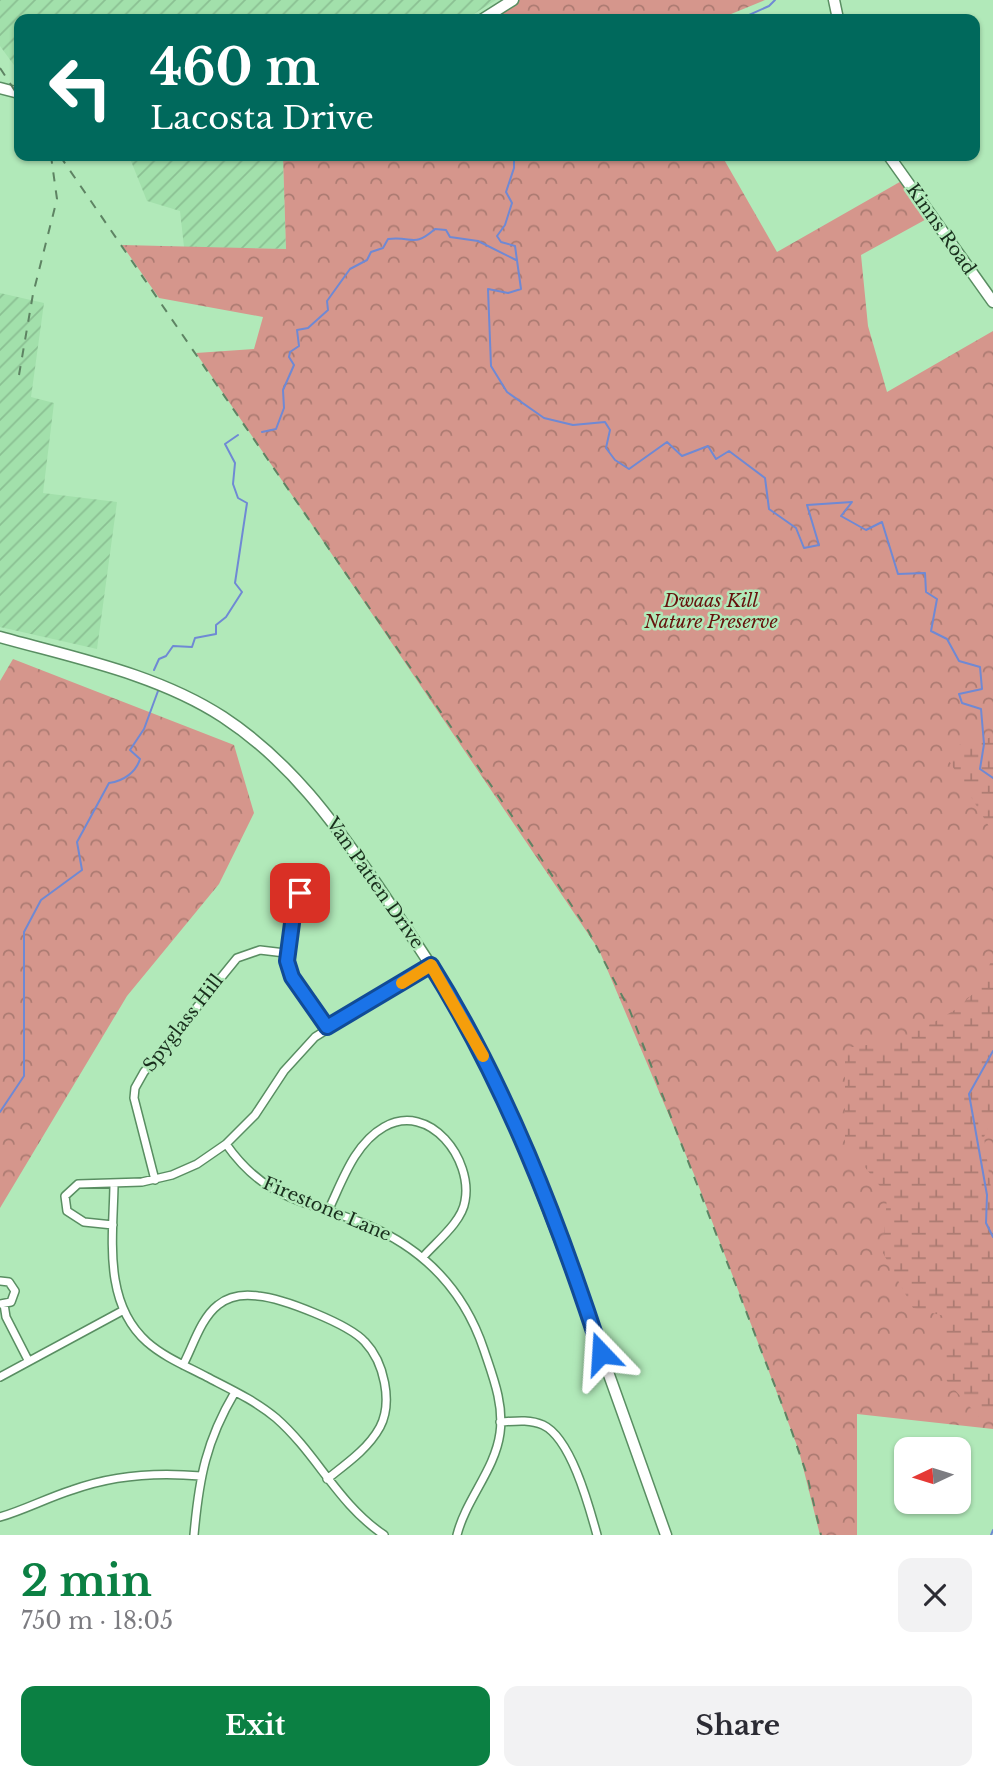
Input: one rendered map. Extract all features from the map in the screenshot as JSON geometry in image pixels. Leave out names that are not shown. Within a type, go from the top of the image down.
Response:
[{"type":"street","points":[[491,14],[513,0]]},
{"type":"street","name":"Kinns Road","points":[[893,161],[993,302]]},
{"type":"street","name":"Van Patten Drive","points":[[0,638],[90,662],[164,687],[221,716],[256,740],[300,781],[333,820],[431,965],[471,1033],[519,1135],[595,1334],[666,1535]]},
{"type":"street","points":[[294,908],[285,953],[292,977],[327,1027]]},
{"type":"street","name":"Spyglass Hill","points":[[155,1180],[134,1103],[135,1087],[152,1059],[237,958],[260,950],[285,953]]},
{"type":"street","points":[[113,1224],[77,1220],[67,1211],[65,1203],[68,1192],[78,1184],[114,1186],[155,1180],[197,1164],[226,1144],[256,1115],[284,1071],[327,1027],[431,965]]},
{"type":"street","points":[[328,1211],[347,1168],[376,1132],[400,1122],[433,1127],[450,1142],[464,1180],[466,1201],[449,1228],[423,1257]]},
{"type":"street","name":"Firestone Lane","points":[[226,1144],[242,1166],[259,1182],[284,1195],[400,1240],[423,1257],[455,1292],[479,1334],[495,1381],[500,1422],[496,1450],[470,1499],[457,1535]]},
{"type":"street","points":[[114,1186],[116,1287],[122,1311],[146,1341],[275,1417],[354,1513],[384,1535]]},
{"type":"street","points":[[0,1281],[9,1282],[15,1291],[11,1302],[2,1304],[28,1360]]},
{"type":"street","points":[[183,1364],[211,1311],[218,1304],[241,1295],[272,1299],[352,1332],[365,1341],[375,1356],[382,1375],[384,1417],[369,1443],[327,1479]]},
{"type":"street","points":[[0,1377],[122,1311]]},
{"type":"street","points":[[194,1535],[201,1476],[213,1430],[236,1392]]},
{"type":"street","points":[[500,1422],[531,1421],[545,1426],[559,1437],[597,1535]]},
{"type":"street","points":[[0,1517],[71,1490],[111,1479],[148,1475],[201,1476]]},
{"type":"shaded area","points":[[0,0],[496,0],[474,14],[14,14],[14,65],[0,46]]},
{"type":"shaded area","points":[[131,161],[283,161],[286,249],[184,247],[180,211],[147,201]]},
{"type":"shaded area","points":[[0,293],[44,303],[31,397],[54,403],[43,493],[117,502],[97,649],[0,627]]},
{"type":"green space","points":[[513,0],[765,0],[731,14],[492,14]]},
{"type":"green space","name":"Dwaas Kill Nature Preserve","points":[[283,161],[725,161],[777,252],[905,179],[932,216],[861,255],[868,326],[887,392],[993,331],[993,1429],[857,1414],[857,1535],[820,1535],[799,1451],[696,1179],[599,950],[196,353],[254,349],[263,317],[159,298],[122,245],[286,249]]},
{"type":"green space","points":[[13,659],[234,745],[254,813],[219,884],[127,996],[0,1208],[0,681]]},
{"type":"green space","points":[[993,737],[993,833],[942,749]]},
{"type":"green space","points":[[993,957],[993,1117],[984,1137],[993,1203],[993,1417],[979,1417],[946,1380],[944,1316],[913,1308],[883,1253],[887,1195],[845,1142],[845,1048],[897,1041],[958,1008],[979,988]]},
{"type":"waterway","points":[[751,14],[769,6],[775,0]]},
{"type":"waterway","points":[[514,161],[506,192],[512,203],[505,225],[497,236],[501,242],[515,246],[521,289],[508,293],[488,289],[491,366],[507,392],[544,418],[573,425],[605,422],[610,430],[606,448],[615,460],[629,469],[667,442],[682,456],[708,446],[716,459],[729,451],[765,478],[769,509],[796,528],[804,548],[819,545],[807,505],[852,502],[841,516],[866,530],[882,522],[898,574],[925,573],[926,592],[937,599],[931,631],[947,639],[959,661],[980,667],[982,689],[959,694],[962,703],[981,709],[984,744],[980,769],[993,778]]},
{"type":"waterway","points":[[262,432],[276,429],[284,408],[283,390],[294,365],[289,357],[290,352],[299,346],[297,330],[308,328],[328,310],[327,301],[350,269],[367,260],[371,252],[383,248],[388,239],[417,240],[435,229],[446,230],[450,237],[478,241],[516,260]]},
{"type":"waterway","points":[[154,670],[159,659],[166,656],[173,646],[192,647],[195,638],[216,634],[216,625],[226,617],[242,592],[235,583],[247,503],[238,498],[233,484],[235,463],[225,444],[238,435]]},
{"type":"waterway","points":[[0,1112],[24,1076],[24,932],[41,900],[82,870],[77,842],[109,783],[120,780],[136,768],[140,759],[130,750],[144,729],[158,691]]},
{"type":"waterway","points":[[993,1051],[969,1094],[987,1195],[986,1223],[993,1237]]},
{"type":"waterway","points":[[991,1535],[993,1530]]},
{"type":"railway","points":[[0,68],[14,89]]},
{"type":"railway","points":[[19,375],[33,294],[57,199],[52,161]]},
{"type":"railway","points":[[63,161],[589,932],[630,1011],[785,1412],[807,1475],[821,1535]]},
{"type":"slow traffic","points":[[402,983],[431,965],[483,1056]]},
{"type":"route","points":[[300,893],[300,900],[294,908],[285,953],[292,977],[327,1027],[431,965],[471,1033],[519,1135],[601,1353]]}]
